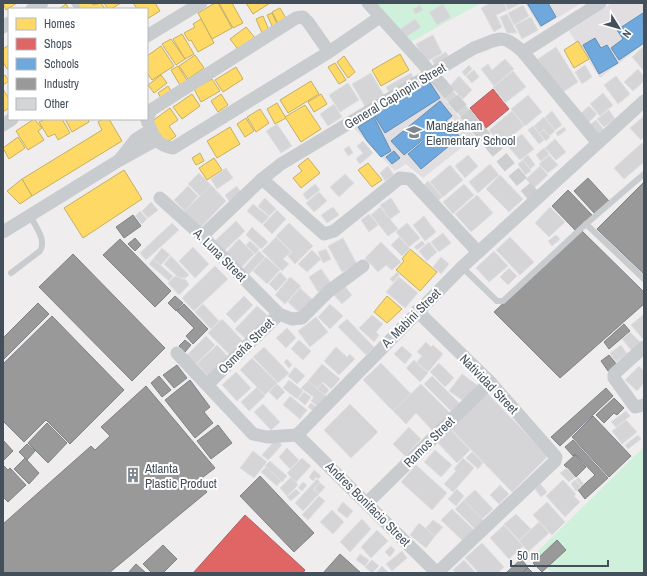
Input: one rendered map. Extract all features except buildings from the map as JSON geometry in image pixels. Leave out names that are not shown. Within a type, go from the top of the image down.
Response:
[{"type":"street","points":[[148,35],[201,3]]},
{"type":"street","points":[[368,3],[436,79]]},
{"type":"street","points":[[598,143],[523,52],[600,3]]},
{"type":"street","points":[[148,118],[151,110],[296,18],[303,17],[308,22],[329,52]]},
{"type":"street","points":[[147,120],[153,135],[163,146],[173,148],[329,52],[380,17]]},
{"type":"street","name":"General Capinpin Street","points":[[202,236],[262,179],[281,164],[436,79],[474,48],[504,38],[510,40],[523,52]]},
{"type":"street","name":"A. Mabini Street","points":[[298,435],[417,311],[462,267],[644,101]]},
{"type":"street","points":[[3,232],[118,161],[153,135]]},
{"type":"street","points":[[262,179],[324,234],[334,231],[400,178],[410,178],[478,252]]},
{"type":"street","name":"A. Luna Street","points":[[160,198],[202,236],[279,314]]},
{"type":"street","name":"Osmeña Street","points":[[207,385],[279,314],[292,319],[302,318],[329,291],[364,266]]},
{"type":"street","name":"Natividad Street","points":[[417,311],[490,382],[556,457],[555,461],[437,573]]},
{"type":"street","points":[[644,347],[614,374],[614,378],[635,407],[644,405]]},
{"type":"street","points":[[176,353],[253,434],[267,437],[298,435]]},
{"type":"street","name":"Ramos Street","points":[[368,502],[490,382]]},
{"type":"street","name":"Andres Bonifacio Street","points":[[298,435],[368,502],[437,573]]},
{"type":"lane","points":[[462,267],[497,301],[503,301],[586,224],[644,174]]},
{"type":"lane","points":[[11,273],[40,251],[43,246],[43,241],[30,215]]},
{"type":"lane","points":[[586,224],[644,279]]},
{"type":"shaded area","points":[[525,3],[582,3],[540,28]]},
{"type":"shaded area","points":[[612,3],[644,3],[644,44],[600,78],[569,31]]},
{"type":"shaded area","name":"Manggahan Elementary School","points":[[429,80],[475,137],[423,178],[406,164],[395,171],[353,127]]},
{"type":"green space","points":[[370,3],[481,3],[407,44]]},
{"type":"green space","points":[[644,447],[644,573],[554,573],[531,558]]},
{"type":"tunnel","points":[[441,84],[536,199]]},
{"type":"place","name":"Manggahan Elementary School","points":[[414,132]]},
{"type":"place","name":"Atlanta Plastic Product","points":[[133,475]]}]
